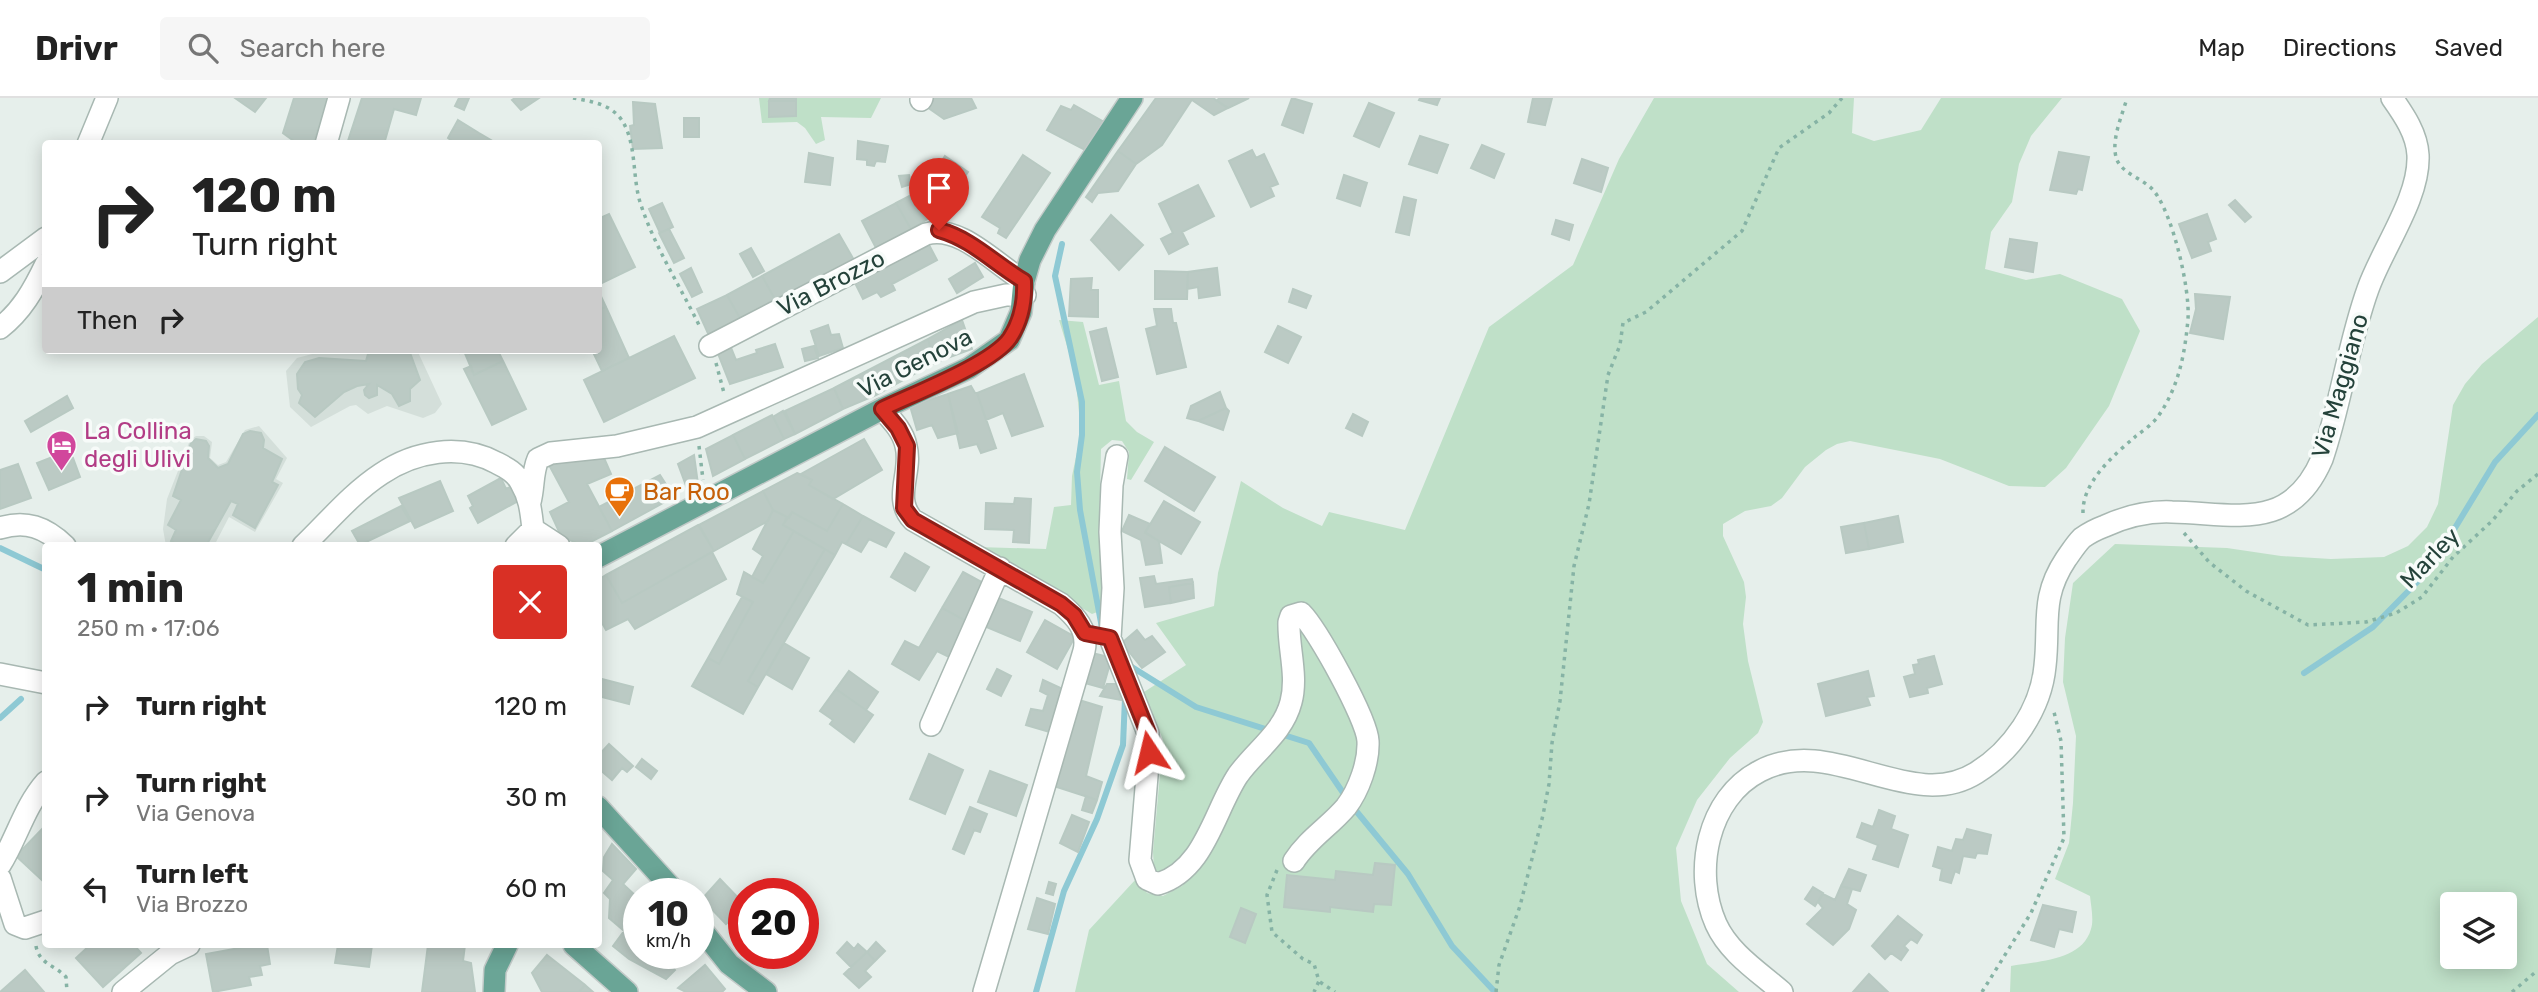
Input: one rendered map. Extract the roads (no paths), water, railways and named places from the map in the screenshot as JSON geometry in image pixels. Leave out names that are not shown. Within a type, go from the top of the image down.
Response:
[{"type":"main road","name":"Via Genova","points":[[602,556],[882,409],[969,368],[998,350],[1009,340],[1016,325],[1030,260],[1045,230],[1132,98]]},
{"type":"main road","points":[[602,811],[662,878]]},
{"type":"main road","points":[[714,945],[729,964],[766,992]]},
{"type":"main road","points":[[494,992],[495,970],[501,948]]},
{"type":"main road","points":[[577,948],[627,992]]},
{"type":"street","points":[[90,140],[107,98]]},
{"type":"street","points":[[327,140],[339,98]]},
{"type":"street","name":"Via Maggiano","points":[[1782,992],[1734,951],[1717,925],[1710,904],[1705,875],[1706,848],[1714,824],[1726,802],[1745,781],[1761,770],[1777,764],[1803,760],[1833,763],[1918,784],[1939,785],[1973,775],[1990,764],[2017,737],[2034,704],[2045,668],[2049,590],[2059,570],[2085,536],[2120,519],[2169,511],[2259,515],[2281,506],[2299,494],[2317,470],[2329,438],[2368,289],[2408,201],[2417,174],[2416,141],[2392,98]]},
{"type":"street","name":"Via Brozzo","points":[[710,346],[926,234],[939,230],[962,237],[1024,288]]},
{"type":"street","points":[[0,272],[42,241]]},
{"type":"street","points":[[0,328],[33,292],[42,273]]},
{"type":"street","points":[[530,502],[533,469],[538,459],[551,453],[617,446],[697,427],[974,302],[1024,288]]},
{"type":"street","points":[[882,409],[898,428],[907,446],[903,502],[907,514],[913,520],[1061,604],[1101,636],[1148,733],[1149,752],[1140,860],[1147,880],[1158,884],[1177,876],[1196,854],[1211,830],[1236,778],[1250,759],[1275,735],[1288,712],[1292,698],[1289,621],[1291,616],[1298,613],[1304,616],[1362,718],[1368,741],[1362,772],[1346,806],[1302,848],[1294,861]]},
{"type":"street","points":[[307,542],[361,489],[382,473],[433,452],[458,452],[488,458],[511,470],[521,481],[530,502],[533,529]]},
{"type":"street","points":[[984,992],[1084,651],[1101,636],[1113,588],[1110,532],[1112,485],[1117,456]]},
{"type":"street","points":[[0,528],[13,524],[32,524],[54,535],[61,542]]},
{"type":"street","points":[[520,542],[533,529]]},
{"type":"street","points":[[533,529],[553,542]]},
{"type":"street","points":[[931,725],[1000,568]]},
{"type":"street","points":[[0,674],[42,682]]},
{"type":"street","points":[[0,865],[17,828],[42,786]]},
{"type":"street","points":[[0,878],[15,924],[25,928],[39,924]]},
{"type":"street","points":[[123,992],[170,954],[183,948]]},
{"type":"waterway","points":[[1062,244],[1055,276],[1082,402],[1082,435],[1077,472],[1080,510],[1102,628]]},
{"type":"waterway","points":[[2304,673],[2373,627],[2430,569],[2495,462],[2538,415]]},
{"type":"waterway","points":[[0,548],[42,568]]},
{"type":"waterway","points":[[1127,664],[1196,707],[1309,743],[1346,797]]},
{"type":"waterway","points":[[1036,992],[1064,891],[1097,819],[1123,745],[1125,698]]},
{"type":"waterway","points":[[0,718],[21,699]]},
{"type":"waterway","points":[[1352,806],[1408,874],[1452,946],[1495,992]]},
{"type":"place","name":"La Collina degli Ulivi","points":[[61,472]]},
{"type":"place","name":"Bar Roo","points":[[620,519]]}]
